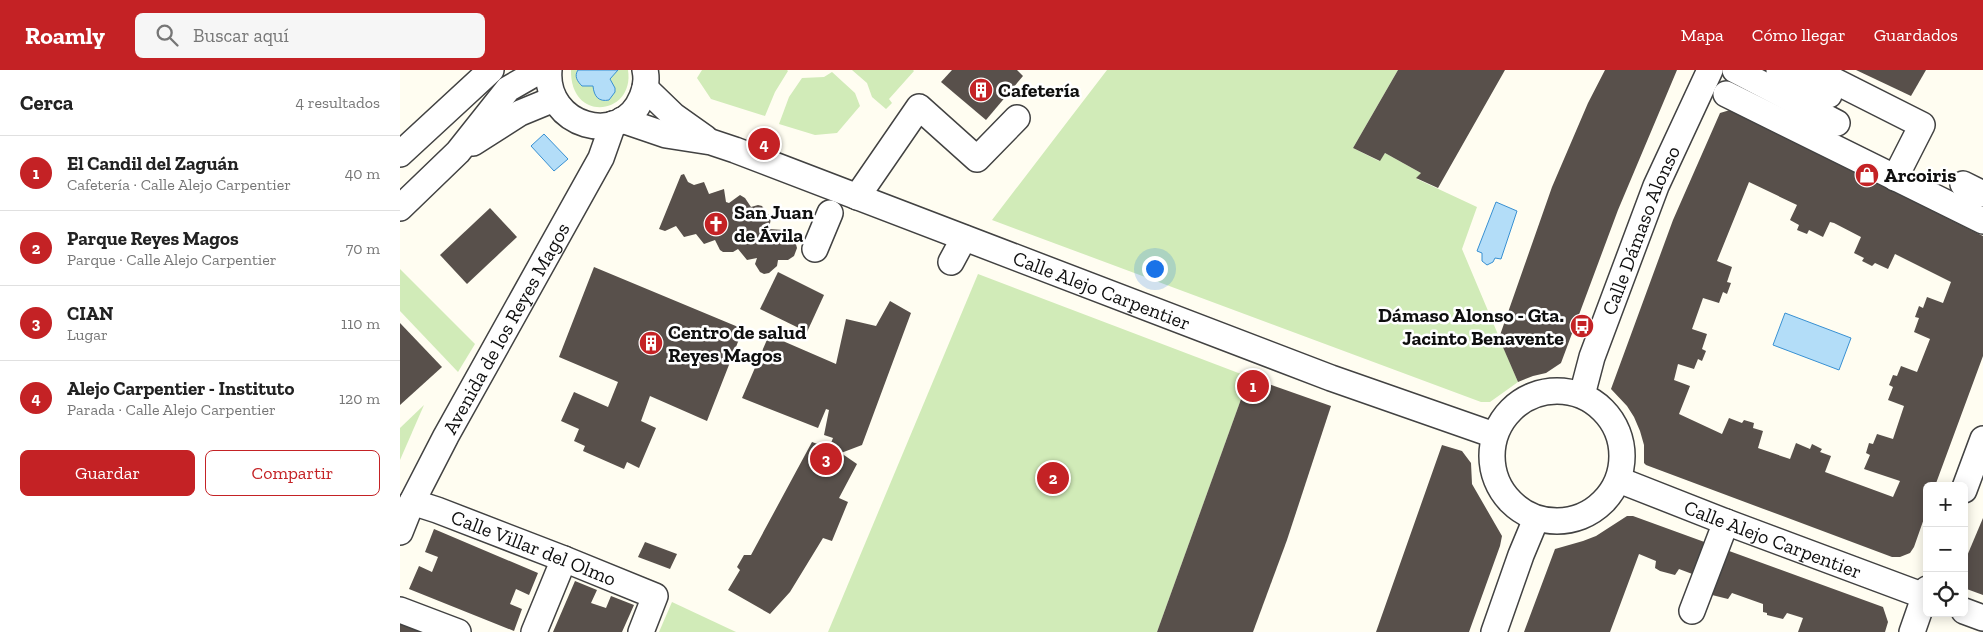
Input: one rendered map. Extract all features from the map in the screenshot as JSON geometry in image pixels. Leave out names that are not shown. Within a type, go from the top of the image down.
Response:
[{"type":"street","points":[[400,154],[491,70]]},
{"type":"street","name":"Calle Dámaso Alonso","points":[[1582,395],[1592,357],[1656,186],[1710,70]]},
{"type":"street","points":[[1735,70],[1841,113],[1779,70]]},
{"type":"street","points":[[1813,70],[1922,125],[1895,178]]},
{"type":"street","points":[[542,80],[563,112],[576,122],[591,126],[607,126],[618,122],[632,112],[640,102],[647,75]]},
{"type":"street","name":"Calle Alejo Carpentier","points":[[647,75],[674,116],[711,142]]},
{"type":"street","points":[[458,152],[506,80],[542,80]]},
{"type":"street","points":[[400,208],[458,152],[520,113],[542,80]]},
{"type":"street","points":[[1726,94],[1983,221]]},
{"type":"street","points":[[857,197],[919,107],[978,159],[1017,118]]},
{"type":"street","name":"Calle Alejo Carpentier","points":[[618,122],[666,135],[711,142],[1331,378],[1494,435]]},
{"type":"street","name":"Avenida de los Reyes Magos","points":[[400,532],[410,495],[446,436],[601,158],[618,122]]},
{"type":"street","points":[[815,249],[830,213]]},
{"type":"street","points":[[951,262],[964,238]]},
{"type":"street","points":[[1556,390],[1582,395],[1603,409],[1617,430],[1623,455],[1618,480],[1605,501],[1585,516],[1561,522],[1536,519],[1513,506],[1498,486],[1491,461],[1494,435],[1507,412],[1529,396],[1556,390]]},
{"type":"street","points":[[1967,482],[1983,440]]},
{"type":"street","name":"Calle Alejo Carpentier","points":[[1618,480],[1726,522],[1923,593]]},
{"type":"street","name":"Calle Villar del Olmo","points":[[410,495],[437,510],[564,558],[654,596],[641,632]]},
{"type":"street","points":[[1494,632],[1521,555],[1536,519]]},
{"type":"street","points":[[1692,612],[1726,522]]},
{"type":"street","points":[[534,632],[564,558]]},
{"type":"street","points":[[1912,632],[1923,602]]},
{"type":"street","points":[[400,610],[458,632]]},
{"type":"street","points":[[1968,612],[1983,618]]},
{"type":"green space","points":[[571,70],[628,70],[628,85],[622,97],[613,104],[602,107],[590,106],[580,99],[573,87]]},
{"type":"green space","points":[[702,70],[788,71],[775,92],[765,116],[711,99],[697,78]]},
{"type":"green space","points":[[852,70],[914,71],[889,99],[892,103],[886,109],[872,97],[867,83]]},
{"type":"green space","points":[[1107,70],[1398,70],[1353,148],[1379,161],[1385,153],[1421,173],[1417,179],[1477,207],[1462,249],[1518,382],[1490,402],[1481,402],[992,220]]},
{"type":"green space","points":[[832,72],[855,93],[860,106],[837,133],[815,135],[779,124],[789,97],[802,78],[824,77]]},
{"type":"green space","points":[[400,269],[475,344],[458,372],[400,311]]},
{"type":"green space","points":[[978,274],[1249,377],[1157,632],[828,632]]},
{"type":"green space","points":[[424,405],[400,460],[400,428]]},
{"type":"green space","points":[[672,602],[736,632],[659,632]]},
{"type":"water","points":[[578,70],[618,70],[610,79],[615,92],[609,100],[598,98],[593,86],[582,86],[576,74]]},
{"type":"water","points":[[544,134],[568,159],[554,171],[531,146]]},
{"type":"water","points":[[1496,202],[1517,211],[1501,259],[1495,258],[1493,262],[1487,265],[1482,261],[1482,253],[1477,251]]},
{"type":"water","points":[[1785,313],[1851,338],[1839,370],[1773,345]]},
{"type":"building","name":"Cafetería","points":[[952,70],[1017,70],[1023,76],[986,120],[941,82]]},
{"type":"building","points":[[1398,70],[1505,70],[1438,188],[1416,178],[1421,173],[1385,153],[1380,161],[1353,148]]},
{"type":"building","points":[[1605,70],[1677,70],[1618,210],[1561,363],[1546,373],[1518,382],[1499,338],[1552,187],[1588,103]]},
{"type":"building","points":[[1856,70],[1926,70],[1911,96]]},
{"type":"building","points":[[1730,110],[1983,236],[1983,356],[1936,482],[1923,482],[1923,521],[1910,553],[1900,557],[1892,557],[1644,463],[1644,445],[1634,417],[1627,406],[1611,389],[1673,220],[1720,113]],"holes":[[[1749,182],[1797,205],[1790,220],[1799,225],[1797,230],[1807,234],[1809,230],[1823,237],[1830,222],[1861,237],[1854,253],[1864,258],[1862,261],[1872,266],[1875,263],[1888,269],[1895,254],[1951,282],[1943,303],[1927,297],[1923,308],[1919,306],[1915,317],[1919,318],[1914,332],[1930,339],[1917,372],[1901,366],[1897,376],[1893,375],[1889,385],[1893,387],[1888,400],[1904,406],[1893,439],[1877,434],[1873,444],[1869,443],[1866,453],[1870,455],[1864,469],[1900,481],[1893,497],[1825,472],[1831,456],[1820,452],[1822,449],[1812,444],[1810,449],[1796,443],[1790,459],[1758,448],[1763,431],[1753,428],[1754,423],[1744,420],[1742,423],[1729,418],[1722,434],[1679,414],[1690,386],[1674,380],[1678,364],[1694,369],[1698,359],[1702,361],[1706,351],[1702,349],[1707,334],[1692,329],[1703,298],[1719,303],[1723,292],[1727,294],[1731,283],[1727,282],[1732,267],[1717,261]]]},
{"type":"building","name":"San Juan de Ávila","points":[[684,174],[688,182],[694,185],[704,182],[709,194],[724,189],[726,202],[729,203],[740,195],[745,198],[751,207],[762,206],[771,218],[769,229],[784,230],[794,237],[797,248],[794,256],[788,260],[778,260],[777,266],[769,273],[764,274],[760,272],[755,264],[757,258],[747,260],[738,249],[733,252],[723,252],[715,240],[704,244],[696,234],[684,237],[676,226],[665,231],[659,229],[681,175]]},
{"type":"building","points":[[490,208],[517,237],[467,284],[440,255]]},
{"type":"building","name":"Centro de salud Reyes Magos","points":[[594,267],[743,329],[707,421],[650,396],[641,421],[656,428],[639,468],[627,462],[624,469],[583,451],[585,446],[574,441],[579,429],[561,421],[574,392],[608,407],[618,382],[559,357]]},
{"type":"building","points":[[778,272],[824,295],[807,332],[760,309]]},
{"type":"building","points":[[890,301],[911,313],[862,445],[841,453],[857,464],[839,498],[848,502],[832,541],[823,538],[790,592],[770,614],[728,590],[740,570],[737,567],[744,555],[751,555],[812,442],[829,448],[833,438],[824,435],[829,410],[826,409],[818,428],[742,398],[769,335],[836,364],[846,319],[876,326]]},
{"type":"building","points":[[400,323],[442,367],[400,405]]},
{"type":"building","points":[[1249,377],[1331,406],[1287,540],[1253,632],[1157,632]]},
{"type":"building","points":[[1442,445],[1462,451],[1471,463],[1472,484],[1502,536],[1500,546],[1469,632],[1376,632]]},
{"type":"building","points":[[1627,516],[1633,516],[1883,607],[1888,622],[1885,632],[1798,632],[1803,618],[1787,613],[1783,619],[1767,615],[1767,613],[1763,612],[1763,604],[1732,593],[1728,599],[1712,595],[1713,593],[1708,592],[1695,575],[1679,569],[1675,575],[1660,571],[1655,568],[1656,561],[1639,554],[1610,632],[1524,632],[1555,549],[1596,536]]},
{"type":"building","points":[[1983,518],[1983,595],[1968,589],[1968,554]]},
{"type":"building","points":[[434,529],[538,573],[529,595],[516,589],[510,604],[522,609],[514,631],[409,589],[419,566],[432,572],[438,557],[425,552]]},
{"type":"building","points":[[645,542],[677,554],[670,569],[638,557]]},
{"type":"building","points":[[575,581],[597,590],[591,603],[606,608],[611,596],[634,605],[622,632],[553,632]]},
{"type":"building","points":[[400,623],[423,632],[400,632]]},
{"type":"place","name":"Cafetería","points":[[981,90]]},
{"type":"place","name":"Alejo Carpentier - Instituto","points":[[764,144]]},
{"type":"place","name":"Arcoiris","points":[[1867,175]]},
{"type":"place","name":"San Juan de Ávila","points":[[716,224]]},
{"type":"place","name":"Dámaso Alonso - Gta. Jacinto Benavente","points":[[1582,326]]},
{"type":"place","name":"Centro de salud Reyes Magos","points":[[651,343]]},
{"type":"place","name":"El Candil del Zaguán","points":[[1253,386]]},
{"type":"place","name":"CIAN","points":[[826,459]]},
{"type":"place","name":"Parque Reyes Magos","points":[[1053,478]]}]
